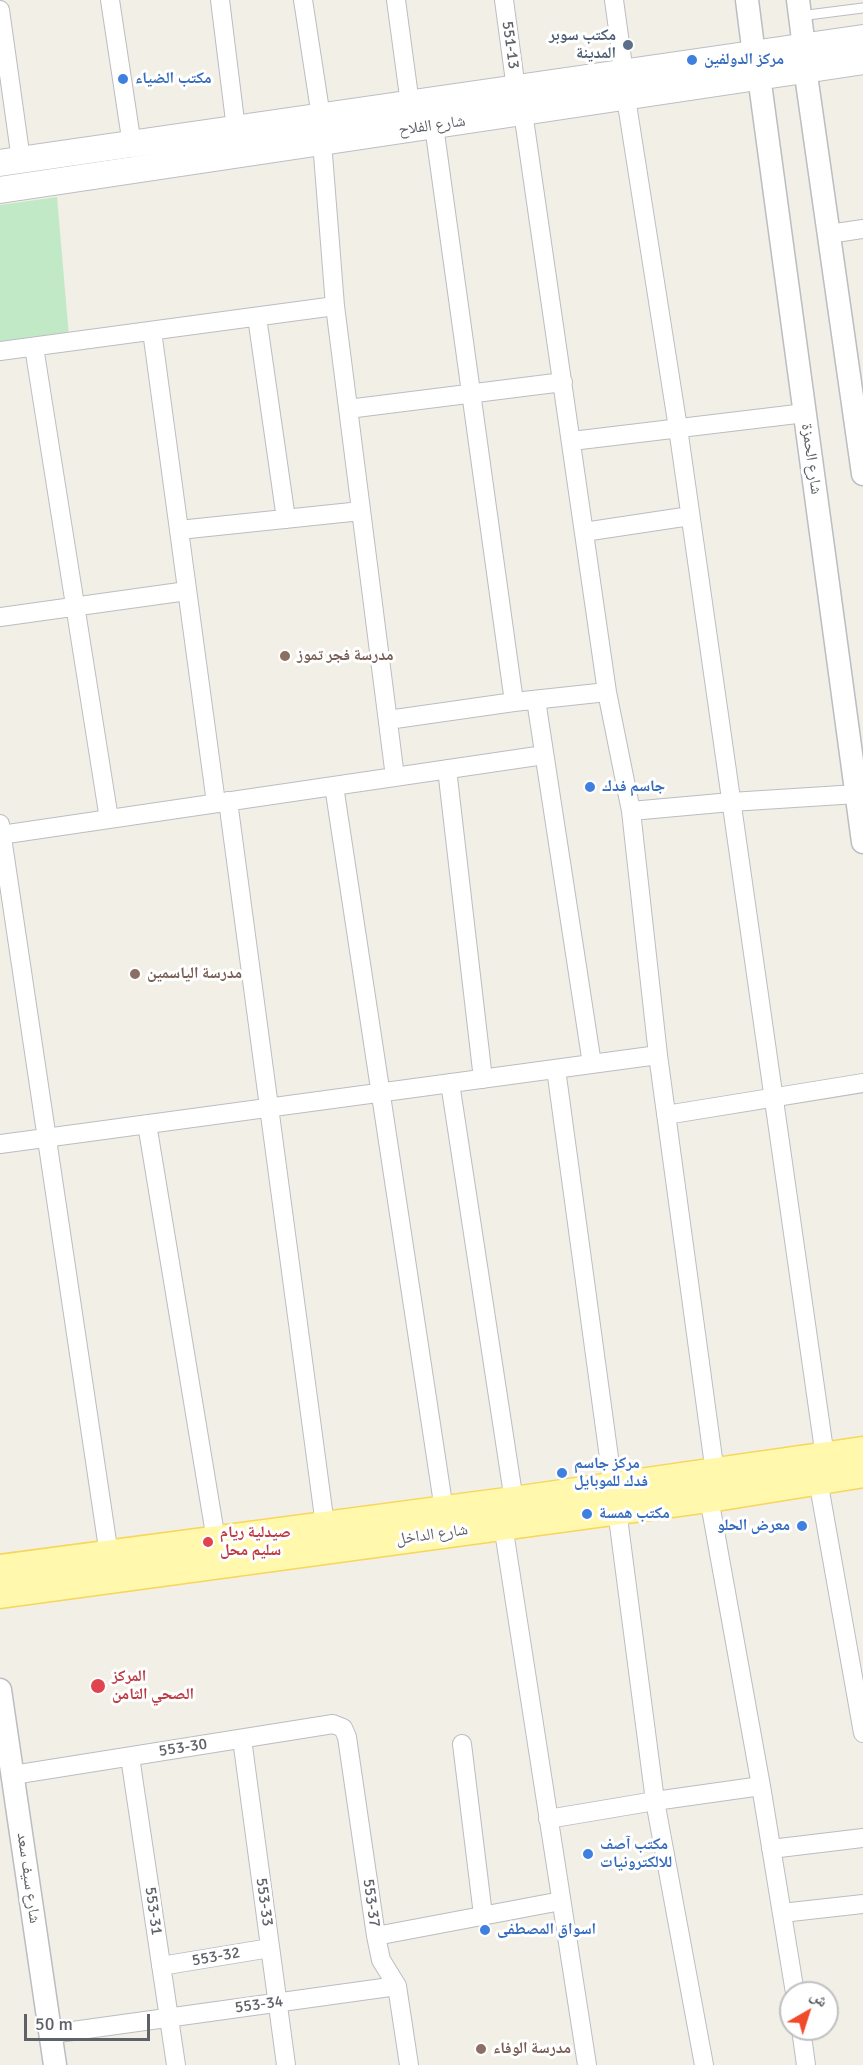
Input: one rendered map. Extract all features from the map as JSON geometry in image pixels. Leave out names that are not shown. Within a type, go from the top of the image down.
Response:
[{"type":"main road","name":"شارع الفلاح","points":[[0,190],[322,130],[410,104],[520,101],[625,86],[805,58],[863,38]]},
{"type":"main road","name":"شارع الفلاح","points":[[805,58],[863,61]]},
{"type":"main road","name":"شارع الفلاح","points":[[10,162],[236,129],[322,130],[434,126],[520,101]]},
{"type":"main road","name":"شارع الداخل","points":[[822,1469],[863,1451]]},
{"type":"main road","name":"شارع الداخل","points":[[0,1593],[508,1513],[822,1469],[863,1473]]},
{"type":"main road","name":"شارع الداخل","points":[[0,1569],[444,1510],[508,1513]]},
{"type":"street","points":[[110,0],[132,145]]},
{"type":"street","points":[[220,0],[236,129]]},
{"type":"street","points":[[303,0],[322,130],[336,306],[395,777]]},
{"type":"street","points":[[396,0],[410,104]]},
{"type":"street","name":"551-13","points":[[504,0],[572,441],[607,692],[631,811],[658,1056],[712,1485],[793,1981]]},
{"type":"street","points":[[615,0],[625,86],[678,428],[773,1098],[822,1469],[863,1733]]},
{"type":"street","name":"شارع الحمزة","points":[[747,0],[862,830]]},
{"type":"street","points":[[799,8],[828,234],[863,474]]},
{"type":"street","points":[[0,10],[10,162]]},
{"type":"street","points":[[434,126],[513,702]]},
{"type":"street","points":[[828,234],[863,229]]},
{"type":"street","points":[[0,351],[336,306]]},
{"type":"street","points":[[257,317],[286,519]]},
{"type":"street","points":[[152,331],[187,591],[270,1108],[325,1525]]},
{"type":"street","points":[[34,346],[109,819]]},
{"type":"street","points":[[348,409],[563,382]]},
{"type":"street","points":[[572,441],[805,413]]},
{"type":"street","points":[[179,530],[361,511]]},
{"type":"street","points":[[584,532],[690,516]]},
{"type":"street","points":[[0,617],[187,591]]},
{"type":"street","points":[[388,720],[513,702],[607,692]]},
{"type":"street","points":[[536,700],[592,1064]]},
{"type":"street","points":[[109,1554],[1,831],[109,819],[544,755]]},
{"type":"street","points":[[447,769],[483,1079]]},
{"type":"street","points":[[334,786],[444,1510]]},
{"type":"street","points":[[631,811],[856,794]]},
{"type":"street","points":[[0,1144],[658,1056]]},
{"type":"street","points":[[556,1069],[655,1801],[704,2065]]},
{"type":"street","points":[[450,1083],[548,1819],[587,2065]]},
{"type":"street","points":[[666,1115],[863,1083]]},
{"type":"street","points":[[147,1124],[216,1540]]},
{"type":"street","name":"شارع سيف سعد","points":[[0,1690],[55,2065]]},
{"type":"street","name":"553-30","points":[[13,1775],[333,1724],[343,1728],[347,1737]]},
{"type":"street","name":"553-37","points":[[347,1737],[376,1936],[381,1960],[397,1986],[409,2065]]},
{"type":"street","name":"553-33","points":[[242,1738],[286,2065]]},
{"type":"street","points":[[462,1744],[483,1915]]},
{"type":"street","name":"553-31","points":[[130,1757],[176,2065]]},
{"type":"street","points":[[548,1819],[761,1786]]},
{"type":"street","points":[[771,1849],[863,1838]]},
{"type":"street","points":[[376,1936],[561,1901]]},
{"type":"street","points":[[782,1913],[863,1904]]},
{"type":"street","name":"553-32","points":[[161,1966],[270,1948]]},
{"type":"street","name":"553-34","points":[[51,2034],[397,1986]]},
{"type":"street","points":[[803,2041],[806,2065]]},
{"type":"lane","points":[[799,8],[863,8]]},
{"type":"green space","points":[[57,197],[69,337],[0,345],[0,205]]},
{"type":"place","name":"مكتب سوبر المدينة","points":[[628,45]]},
{"type":"place","name":"مركز الدولفين","points":[[692,60]]},
{"type":"place","name":"مكتب الضياء","points":[[123,79]]},
{"type":"place","name":"مدرسة فجر تموز","points":[[285,656]]},
{"type":"place","name":"جاسم فدك","points":[[590,787]]},
{"type":"place","name":"مدرسة الياسمين","points":[[135,974]]},
{"type":"place","name":"مركز جاسم فدك للموبايل","points":[[562,1473]]},
{"type":"place","name":"مكتب همسة","points":[[587,1514]]},
{"type":"place","name":"معرض الحلو","points":[[802,1526]]},
{"type":"place","name":"صيدلية ريام سليم محل","points":[[208,1542]]},
{"type":"place","name":"المركز الصحي الثامن","points":[[98,1686]]},
{"type":"place","name":"مكتب آصف للالكترونيات","points":[[588,1854]]},
{"type":"place","name":"اسواق المصطفى","points":[[485,1930]]},
{"type":"place","name":"مدرسة الوفاء","points":[[481,2049]]}]
